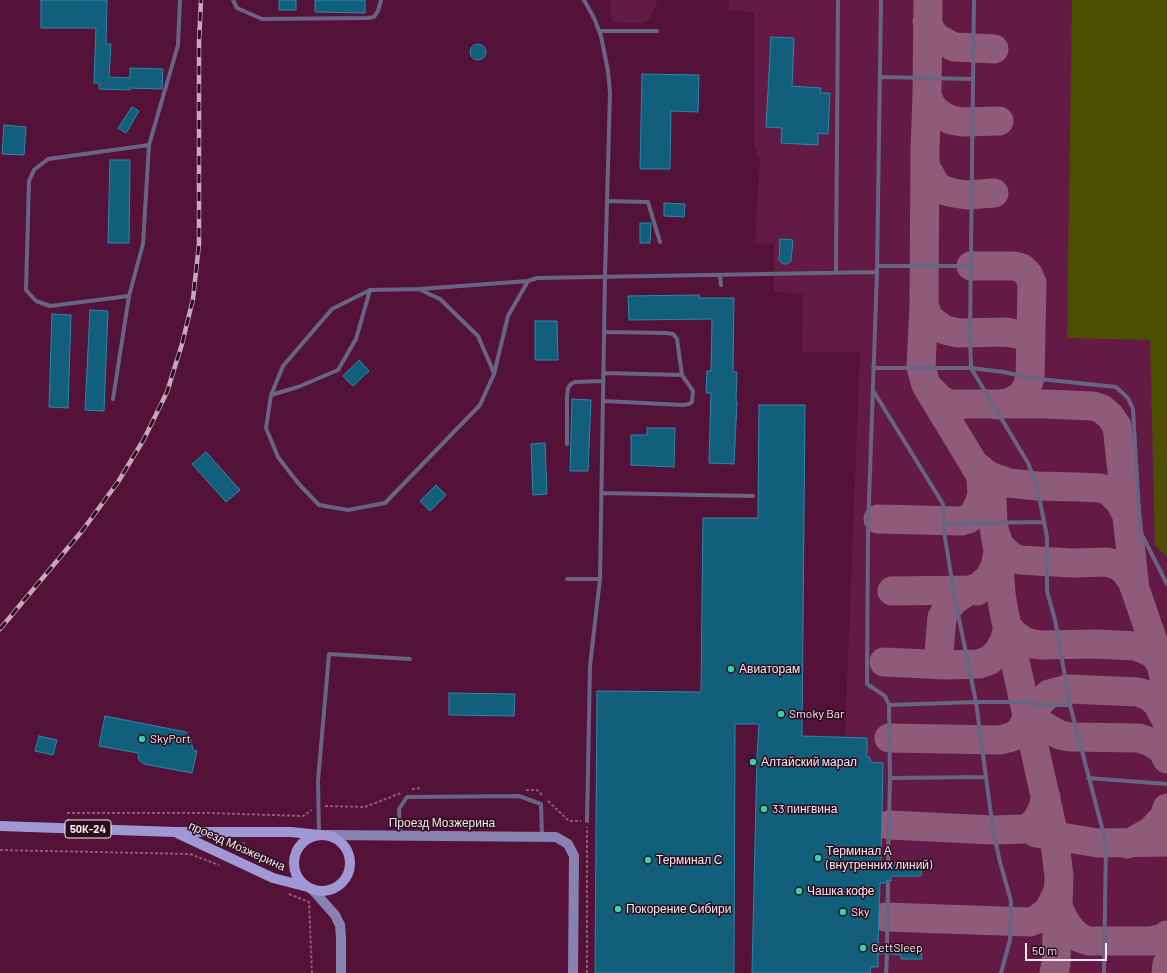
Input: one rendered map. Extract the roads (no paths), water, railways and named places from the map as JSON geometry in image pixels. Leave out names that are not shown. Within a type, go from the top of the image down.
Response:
[{"type":"main road","name":"проезд Мозжерина","points":[[0,826],[175,832],[291,832],[324,835]]},
{"type":"main road","name":"проезд Мозжерина","points":[[175,832],[273,878],[312,889]]},
{"type":"main road","points":[[312,889],[330,889],[338,885],[345,879],[349,870],[350,861],[344,844],[337,839],[324,835]]},
{"type":"main road","name":"Проезд Мозжерина","points":[[312,889],[304,884],[298,877],[294,859],[297,850],[310,837],[324,835]]},
{"type":"street","name":"Проезд Мозжерина","points":[[324,835],[556,837],[568,844],[574,856],[573,973]]},
{"type":"street","points":[[312,889],[335,915],[340,925],[341,973]]},
{"type":"lane","points":[[113,399],[129,296],[143,244],[150,145],[178,45],[180,0]]},
{"type":"lane","points":[[233,0],[237,8],[262,19],[368,18],[374,17],[378,11],[381,0]]},
{"type":"lane","points":[[584,0],[599,31],[607,60],[610,93],[603,373],[600,579],[590,666],[588,821]]},
{"type":"lane","points":[[836,273],[838,0]]},
{"type":"lane","points":[[881,0],[877,272],[873,368],[874,392],[868,529],[867,684],[885,696],[889,705],[890,778],[888,862]]},
{"type":"lane","points":[[974,0],[970,333],[971,368],[1028,463],[1037,486],[1047,537],[1046,585],[1055,620],[1070,705],[1106,843],[1104,973]]},
{"type":"lane","points":[[599,31],[657,31]]},
{"type":"lane","points":[[880,77],[973,79]]},
{"type":"lane","points":[[129,296],[50,306],[36,301],[26,290],[29,181],[34,170],[48,159],[150,145]]},
{"type":"lane","points":[[607,201],[648,202],[660,242]]},
{"type":"lane","points":[[877,266],[971,266]]},
{"type":"lane","points":[[528,281],[508,316],[494,374],[480,405],[385,503],[348,510],[319,506],[298,483],[278,457],[266,428],[271,395],[283,366],[332,309],[370,290],[420,289],[528,281],[537,278],[877,272]]},
{"type":"lane","points":[[720,275],[721,285]]},
{"type":"lane","points":[[420,289],[440,299],[478,336],[494,374]]},
{"type":"lane","points":[[271,395],[338,370],[356,339],[370,290]]},
{"type":"lane","points":[[603,401],[683,405],[692,402],[693,391],[682,374],[677,339],[673,334],[604,332]]},
{"type":"lane","points":[[873,368],[971,368],[1004,372],[1030,378],[1116,387],[1128,398],[1133,409],[1140,531],[1167,584]]},
{"type":"lane","points":[[603,373],[682,374]]},
{"type":"lane","points":[[567,444],[568,388],[575,382],[603,382]]},
{"type":"lane","points":[[874,392],[944,506],[945,538],[955,599],[976,702],[993,830],[1011,901],[1010,940],[1001,973]]},
{"type":"lane","points":[[601,492],[753,496]]},
{"type":"lane","points":[[944,524],[1044,522]]},
{"type":"lane","points":[[567,579],[600,579]]},
{"type":"lane","points":[[324,835],[319,806],[318,781],[329,654],[410,660]]},
{"type":"lane","points":[[889,705],[976,702],[1024,702],[1039,705],[1070,705]]},
{"type":"lane","points":[[890,778],[986,777]]},
{"type":"lane","points":[[1088,778],[1167,784]]},
{"type":"lane","points":[[400,836],[399,809],[407,797],[520,796],[541,804],[542,837]]},
{"type":"lane","points":[[887,946],[886,917],[888,883]]},
{"type":"lane","points":[[886,954],[886,973]]},
{"type":"railway","points":[[0,629],[82,531],[118,482],[144,439],[167,392],[182,344],[193,299],[199,244],[199,42],[201,0]]},
{"type":"place","name":"Авиаторам","points":[[731,669]]},
{"type":"place","name":"Smoky Bar","points":[[781,714]]},
{"type":"place","name":"SkyPort","points":[[142,739]]},
{"type":"place","name":"Алтайский марал","points":[[753,762]]},
{"type":"place","name":"33 пингвина","points":[[764,809]]},
{"type":"place","name":"Терминал А (внутренних линий)","points":[[818,858]]},
{"type":"place","name":"Терминал С","points":[[648,860]]},
{"type":"place","name":"Чашка кофе","points":[[799,891]]},
{"type":"place","name":"Покорение Сибири","points":[[618,909]]},
{"type":"place","name":"Sky","points":[[843,912]]},
{"type":"place","name":"GettSleep","points":[[863,948]]}]
